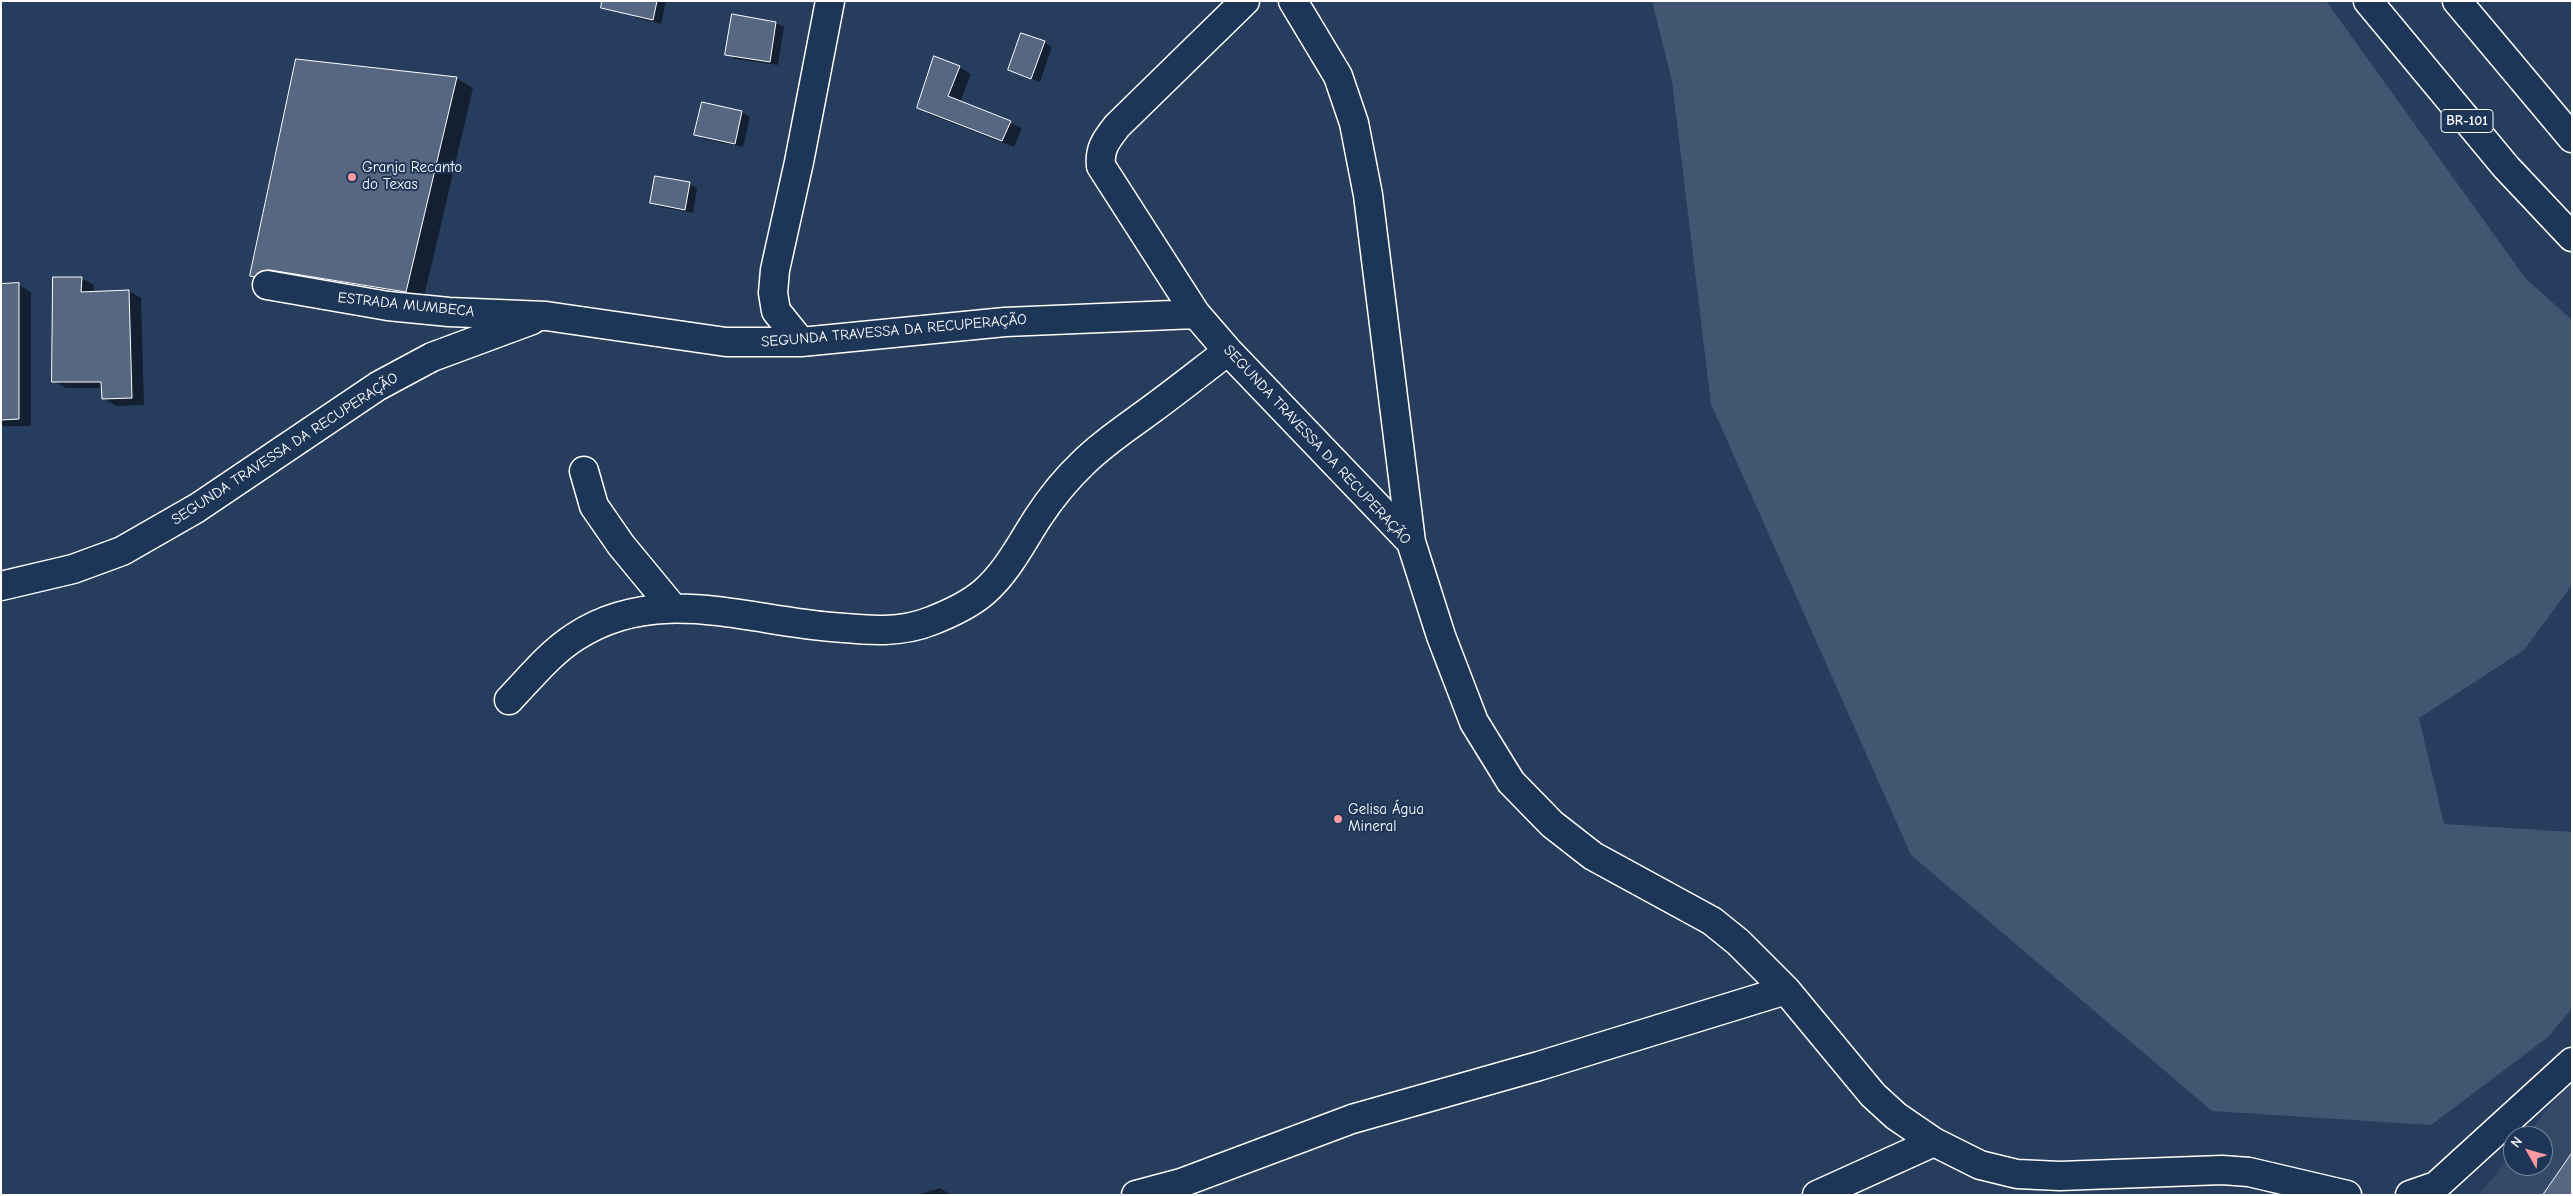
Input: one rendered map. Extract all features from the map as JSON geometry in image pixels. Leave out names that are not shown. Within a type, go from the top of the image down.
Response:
[{"type":"main road","points":[[801,342],[776,311],[773,293],[775,270],[801,153],[830,1]]},
{"type":"main road","name":"SEGUNDA TRAVESSA DA RECUPERAÇÃO","points":[[1245,1],[1117,126],[1104,143],[1100,155],[1101,166],[1115,190],[1144,229],[1196,314],[1228,351],[1411,542],[1441,636],[1474,722],[1511,782],[1552,824],[1593,856],[1712,921],[1738,942],[1786,990],[1873,1095],[1896,1116],[1934,1142],[1980,1165],[2016,1174],[2060,1176],[2222,1170],[2249,1172],[2278,1188],[2347,1195]]},
{"type":"main road","points":[[1293,1],[1338,76],[1354,123],[1370,204],[1411,542]]},
{"type":"main road","name":"BR-101","points":[[2368,1],[2506,167],[2572,237]]},
{"type":"main road","points":[[2457,1],[2572,138]]},
{"type":"main road","name":"ESTRADA MUMBECA","points":[[267,285],[388,306],[449,312],[546,316]]},
{"type":"main road","name":"SEGUNDA TRAVESSA DA RECUPERAÇÃO","points":[[1,586],[73,569],[122,551],[197,508],[378,386],[432,357],[546,316],[726,342],[801,342],[1005,322],[1196,314]]},
{"type":"main road","points":[[509,700],[548,659],[575,637],[611,619],[654,608],[696,608],[783,622],[865,630],[901,630],[929,622],[964,606],[984,592],[1006,568],[1038,517],[1068,478],[1084,461],[1228,351]]},
{"type":"main road","points":[[584,471],[594,506],[621,545],[673,608]]},
{"type":"main road","points":[[1136,1195],[1181,1183],[1352,1119],[1530,1068],[1786,990]]},
{"type":"main road","points":[[2410,1195],[2436,1186],[2572,1062]]},
{"type":"main road","points":[[1816,1195],[1934,1142]]},
{"type":"shaded area","points":[[1652,1],[2326,1],[2526,279],[2572,320],[2572,585],[2524,650],[2419,718],[2444,824],[2572,832],[2572,1008],[2548,1037],[2431,1125],[2212,1111],[1911,855],[1711,404],[1672,81]]},
{"type":"shaded area","points":[[2572,1078],[2572,1195],[2479,1195],[2503,1165],[2503,1176],[2553,1176],[2553,1126],[2534,1126]]},
{"type":"building","points":[[602,1],[657,1],[653,20],[601,8]]},
{"type":"building","points":[[732,14],[776,22],[770,62],[725,55]]},
{"type":"building","points":[[1021,33],[1045,41],[1031,79],[1008,70]]},
{"type":"building","points":[[934,56],[960,66],[948,96],[1011,121],[1002,141],[917,108]]},
{"type":"building","name":"Granja Recanto do Texas","points":[[296,59],[457,77],[406,292],[270,270],[261,271],[254,277],[250,276]]},
{"type":"building","points":[[702,102],[742,111],[735,144],[694,135]]},
{"type":"building","points":[[655,176],[690,182],[685,210],[650,203]]},
{"type":"building","points":[[53,277],[82,277],[81,292],[129,290],[132,398],[102,399],[101,382],[52,382]]},
{"type":"building","points":[[19,283],[19,419],[1,420],[1,284]]},
{"type":"building","points":[[2572,1153],[2572,1195],[2543,1195]]},
{"type":"place","name":"Granja Recanto do Texas","points":[[352,177]]},
{"type":"place","name":"Gelisa Água Mineral","points":[[1338,819]]}]
